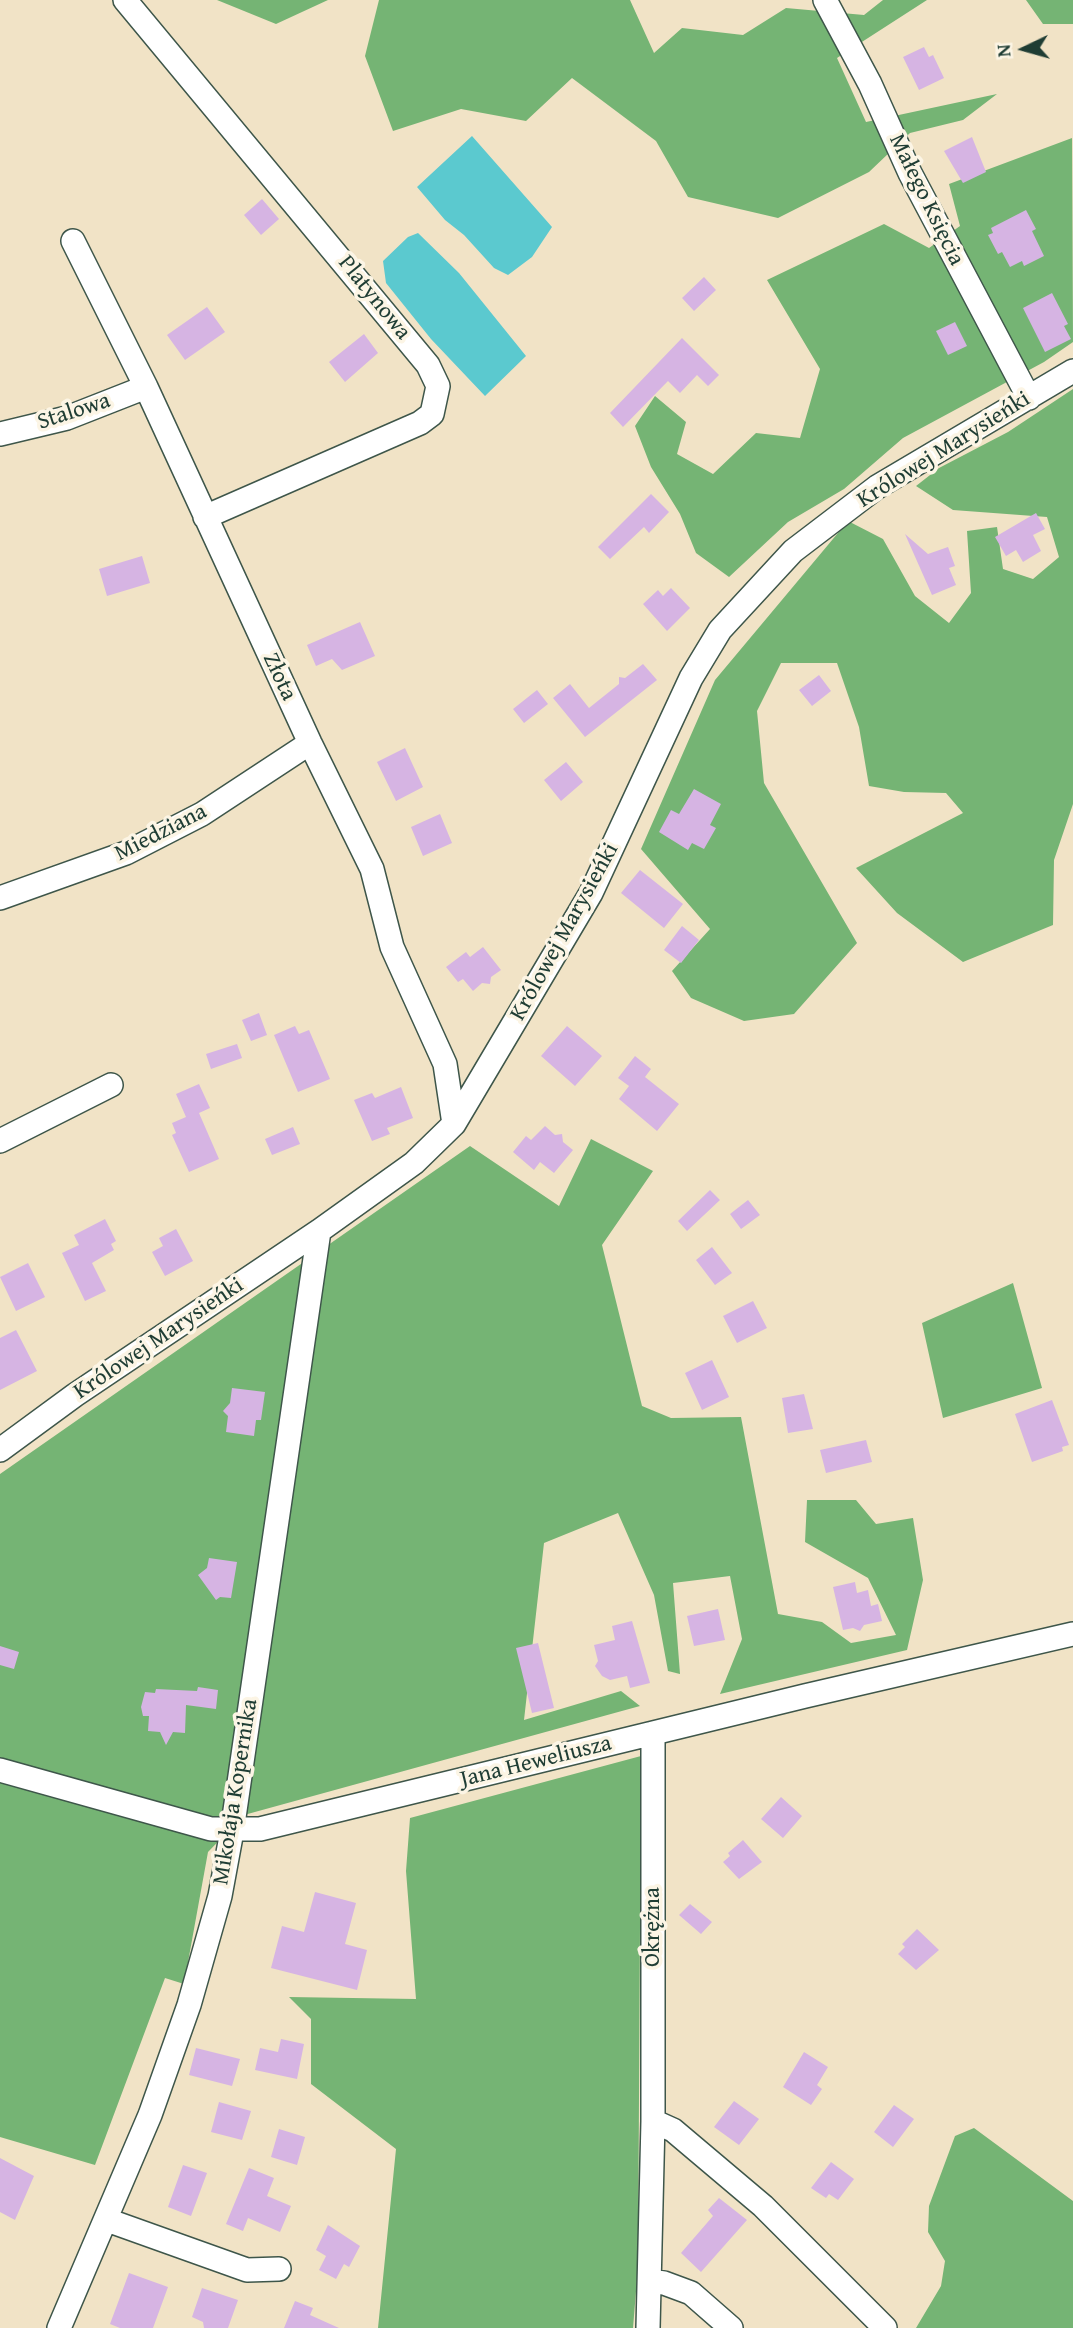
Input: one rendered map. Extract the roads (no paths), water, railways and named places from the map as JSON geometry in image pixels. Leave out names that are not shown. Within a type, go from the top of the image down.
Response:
[{"type":"street","name":"Platynowa","points":[[125,0],[419,354],[438,386],[432,414],[420,423],[205,517]]},
{"type":"street","name":"Małego Księcia","points":[[825,0],[870,84],[910,173],[1029,398]]},
{"type":"street","name":"Złota","points":[[72,241],[146,387],[310,743],[372,869],[392,947],[445,1064],[454,1124]]},
{"type":"street","name":"Królowej Marysieńki","points":[[0,1450],[75,1395],[319,1231],[414,1163],[454,1124],[591,893],[691,678],[720,630],[793,551],[877,487],[1073,371]]},
{"type":"street","name":"Stalowa","points":[[0,434],[67,418],[146,387]]},
{"type":"street","name":"Miedziana","points":[[0,898],[127,853],[202,814],[310,743]]},
{"type":"street","points":[[0,1141],[111,1084]]},
{"type":"street","name":"Mikołaja Kopernika","points":[[59,2328],[150,2115],[189,2005],[220,1896],[232,1831],[319,1231]]},
{"type":"street","name":"Jana Heweliusza","points":[[0,1770],[211,1829],[232,1831],[299,1820],[1073,1634]]},
{"type":"street","name":"Okrężna","points":[[648,2328],[653,2121],[653,1733]]},
{"type":"street","points":[[653,2121],[673,2130],[763,2206],[885,2328]]},
{"type":"street","points":[[107,2220],[247,2270],[279,2269]]},
{"type":"street","points":[[650,2281],[691,2293],[731,2328]]},
{"type":"water","points":[[472,136],[552,227],[532,257],[508,275],[494,268],[464,235],[445,220],[417,187]]},
{"type":"water","points":[[418,233],[459,273],[526,356],[485,396],[431,339],[386,283],[383,261],[408,237]]}]
